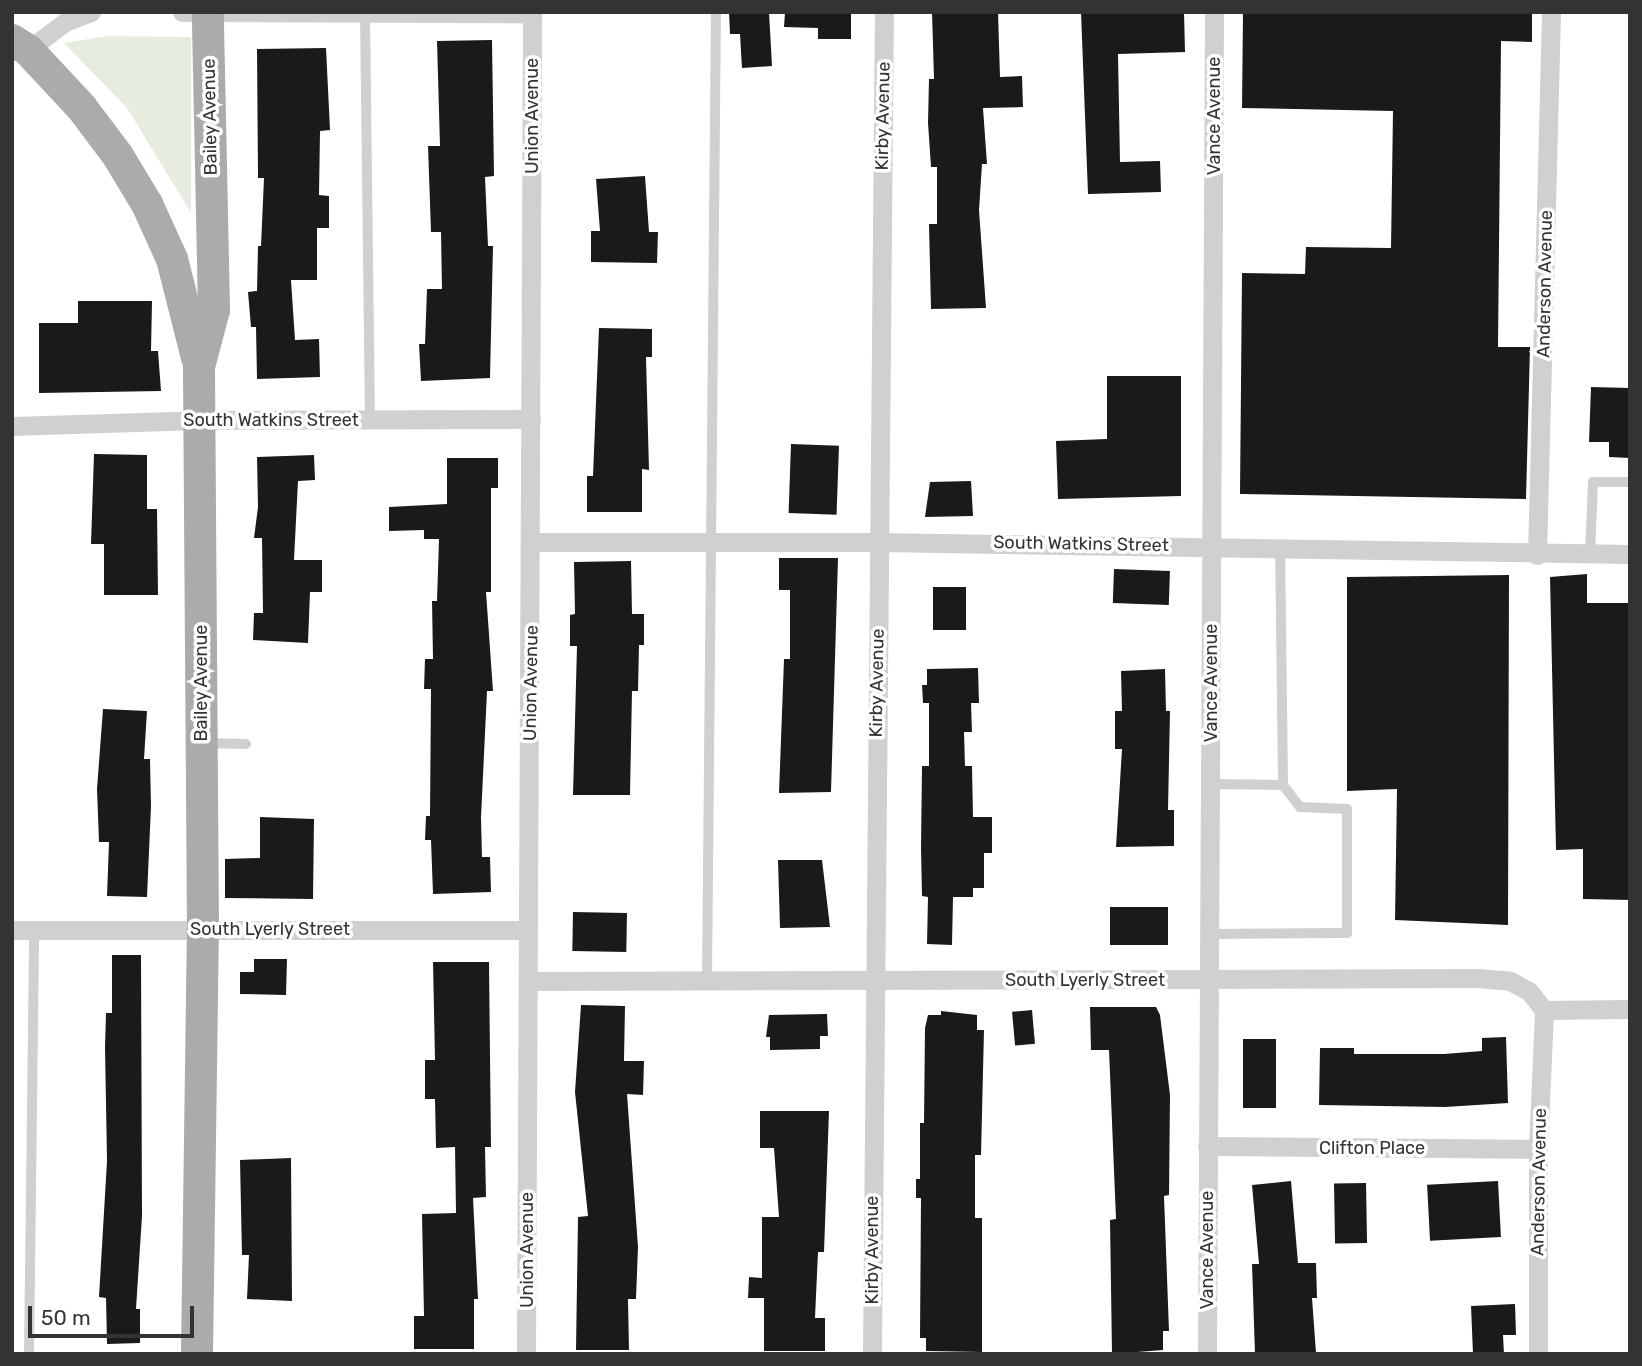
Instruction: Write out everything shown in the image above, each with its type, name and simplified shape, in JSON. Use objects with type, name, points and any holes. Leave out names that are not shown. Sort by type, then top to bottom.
[{"type":"main road","name":"Bailey Avenue","points":[[197,1354],[203,929],[199,367],[214,310],[208,13]]},
{"type":"main road","points":[[20,45],[82,108],[118,156],[146,204],[175,269],[199,367]]},
{"type":"street","points":[[20,45],[91,12]]},
{"type":"street","points":[[182,12],[532,13]]},
{"type":"street","name":"Kirby Avenue","points":[[872,1354],[873,979],[884,12]]},
{"type":"street","name":"Vance Avenue","points":[[1207,1354],[1214,12]]},
{"type":"street","name":"Anderson Avenue","points":[[1537,555],[1550,12]]},
{"type":"street","name":"Union Avenue","points":[[526,1354],[532,542],[532,13]]},
{"type":"street","name":"South Watkins Street","points":[[12,426],[199,420],[531,419]]},
{"type":"street","name":"South Watkins Street","points":[[532,542],[878,542],[1211,546],[1537,555],[1630,554]]},
{"type":"street","name":"South Lyerly Street","points":[[12,930],[528,930]]},
{"type":"street","name":"South Lyerly Street","points":[[528,981],[1478,978],[1510,981],[1529,992],[1544,1010]]},
{"type":"street","points":[[1544,1010],[1630,1009]]},
{"type":"street","name":"Anderson Avenue","points":[[1538,1354],[1538,1149],[1544,1010]]},
{"type":"street","name":"Clifton Place","points":[[1207,1146],[1538,1149]]},
{"type":"lane","points":[[708,980],[716,12]]},
{"type":"lane","points":[[365,13],[370,420]]},
{"type":"lane","points":[[1590,554],[1592,482],[1630,482]]},
{"type":"lane","points":[[1210,934],[1348,933],[1347,809],[1300,807],[1283,785],[1280,548]]},
{"type":"lane","points":[[202,743],[246,744]]},
{"type":"lane","points":[[1210,784],[1283,785]]},
{"type":"lane","points":[[29,1354],[34,929]]},
{"type":"shaded area","points":[[107,36],[191,37],[191,213],[127,108],[64,43]]},
{"type":"building","points":[[729,12],[769,12],[772,66],[742,68],[740,34],[730,34]]},
{"type":"building","points":[[785,12],[851,12],[851,39],[818,39],[818,28],[784,27]]},
{"type":"building","points":[[932,12],[998,12],[1000,77],[1022,76],[1023,107],[983,108],[987,164],[982,164],[979,210],[986,308],[931,309],[929,224],[937,224],[937,167],[931,167],[928,123],[929,79],[934,79]]},
{"type":"building","points":[[1081,12],[1184,12],[1185,52],[1118,54],[1120,162],[1160,161],[1161,192],[1088,194]]},
{"type":"building","points":[[1243,12],[1532,12],[1532,42],[1501,41],[1498,347],[1530,347],[1526,499],[1240,494],[1242,273],[1305,274],[1306,247],[1391,248],[1393,111],[1242,108]]},
{"type":"building","points":[[492,40],[494,176],[485,177],[488,246],[493,246],[490,378],[421,381],[419,344],[425,344],[427,289],[442,289],[441,232],[431,232],[428,146],[440,146],[437,41]]},
{"type":"building","points":[[326,48],[330,130],[320,131],[319,195],[329,196],[329,228],[317,228],[317,280],[291,280],[295,340],[319,339],[320,377],[257,379],[256,327],[251,327],[248,292],[257,291],[264,178],[258,178],[257,49]]},
{"type":"building","points":[[645,176],[649,232],[658,232],[657,263],[591,262],[591,231],[600,231],[596,179]]},
{"type":"building","points":[[78,301],[152,301],[151,351],[158,351],[161,391],[39,393],[39,323],[78,323]]},
{"type":"building","points":[[599,328],[652,329],[652,357],[646,357],[649,470],[642,469],[642,512],[587,512],[587,476],[593,476]]},
{"type":"building","points":[[1107,376],[1181,376],[1181,496],[1058,499],[1056,441],[1107,439]]},
{"type":"building","points":[[1591,387],[1630,388],[1630,458],[1609,457],[1609,442],[1589,442]]},
{"type":"building","points":[[791,444],[839,446],[837,515],[789,513]]},
{"type":"building","points":[[94,454],[147,455],[147,509],[157,509],[158,595],[104,595],[104,544],[91,544]]},
{"type":"building","points":[[314,455],[315,480],[298,481],[294,560],[322,560],[322,592],[310,592],[308,643],[253,640],[254,613],[263,613],[262,538],[254,538],[258,507],[257,457]]},
{"type":"building","points":[[447,458],[498,458],[498,488],[491,488],[491,592],[486,592],[493,691],[487,691],[481,818],[482,857],[490,857],[491,892],[433,894],[431,840],[425,840],[426,816],[430,816],[431,689],[424,689],[425,659],[433,659],[432,601],[437,601],[439,539],[424,539],[424,530],[389,531],[389,507],[447,504]]},
{"type":"building","points":[[971,481],[973,516],[925,517],[930,482]]},
{"type":"building","points":[[779,558],[838,558],[831,792],[779,793],[784,659],[790,659],[790,590],[779,590]]},
{"type":"building","points":[[631,561],[632,614],[644,614],[644,645],[639,645],[638,691],[632,691],[630,795],[573,795],[577,646],[570,646],[570,615],[575,614],[574,562]]},
{"type":"building","points":[[1114,569],[1170,571],[1169,605],[1113,603]]},
{"type":"building","points":[[1587,574],[1587,603],[1630,603],[1630,900],[1583,899],[1583,849],[1556,850],[1550,577]]},
{"type":"building","points":[[1509,575],[1508,925],[1395,920],[1397,789],[1347,791],[1347,577]]},
{"type":"building","points":[[933,587],[966,587],[966,630],[933,630]]},
{"type":"building","points":[[978,668],[979,703],[971,703],[972,732],[964,732],[965,766],[972,766],[973,817],[992,817],[992,853],[984,853],[984,888],[973,888],[973,897],[953,897],[952,945],[927,944],[928,897],[922,896],[921,848],[922,766],[929,766],[929,703],[923,703],[922,685],[927,685],[927,669]]},
{"type":"building","points":[[1165,669],[1166,711],[1170,711],[1168,810],[1174,810],[1174,846],[1116,847],[1122,749],[1115,749],[1115,711],[1122,711],[1121,671]]},
{"type":"building","points":[[103,709],[147,711],[144,759],[150,759],[151,806],[147,897],[107,896],[109,842],[99,842],[97,789]]},
{"type":"building","points":[[260,817],[314,819],[313,899],[225,898],[225,859],[260,858]]},
{"type":"building","points":[[778,860],[822,860],[830,927],[780,928]]},
{"type":"building","points":[[1110,907],[1168,907],[1168,945],[1110,945]]},
{"type":"building","points":[[573,912],[627,913],[626,952],[572,951]]},
{"type":"building","points":[[112,955],[141,955],[142,1216],[136,1309],[140,1309],[140,1343],[107,1344],[106,1298],[99,1297],[107,1161],[106,1013],[112,1013]]},
{"type":"building","points":[[254,959],[287,959],[286,995],[240,994],[240,972],[254,972]]},
{"type":"building","points":[[433,962],[489,962],[491,1147],[485,1147],[486,1197],[473,1198],[478,1299],[474,1299],[474,1349],[414,1349],[414,1316],[424,1316],[422,1214],[456,1213],[455,1147],[436,1148],[435,1099],[425,1099],[425,1060],[435,1060]]},
{"type":"building","points":[[581,1005],[625,1006],[624,1061],[644,1061],[643,1095],[627,1094],[638,1247],[636,1299],[628,1299],[629,1350],[576,1350],[578,1217],[588,1216],[575,1092]]},
{"type":"building","points":[[1090,1007],[1156,1007],[1160,1015],[1170,1095],[1169,1195],[1164,1196],[1169,1331],[1163,1331],[1163,1350],[1112,1354],[1110,1220],[1116,1219],[1109,1050],[1091,1050]]},
{"type":"building","points":[[1032,1010],[1035,1044],[1015,1046],[1012,1012]]},
{"type":"building","points":[[941,1011],[977,1015],[977,1030],[984,1030],[981,1155],[975,1155],[975,1218],[982,1218],[982,1352],[926,1351],[926,1338],[920,1338],[921,1198],[916,1198],[916,1179],[920,1179],[920,1123],[924,1123],[925,1028],[928,1015],[941,1015]]},
{"type":"building","points":[[827,1014],[828,1036],[820,1036],[820,1049],[770,1050],[770,1037],[766,1037],[769,1015]]},
{"type":"building","points":[[1506,1037],[1508,1103],[1445,1107],[1319,1105],[1320,1048],[1354,1048],[1354,1054],[1444,1054],[1482,1051],[1482,1038]]},
{"type":"building","points":[[1243,1039],[1276,1039],[1276,1108],[1243,1108]]},
{"type":"building","points":[[760,1111],[829,1111],[824,1252],[818,1252],[815,1318],[825,1318],[825,1351],[764,1351],[764,1298],[748,1298],[749,1277],[762,1278],[762,1217],[779,1217],[774,1148],[760,1148]]},
{"type":"building","points":[[291,1158],[292,1301],[247,1299],[249,1255],[242,1255],[240,1160]]},
{"type":"building","points":[[1291,1181],[1298,1263],[1316,1263],[1317,1298],[1312,1298],[1316,1353],[1255,1354],[1252,1264],[1259,1264],[1252,1185]]},
{"type":"building","points":[[1498,1181],[1501,1237],[1430,1241],[1427,1185]]},
{"type":"building","points":[[1366,1183],[1367,1243],[1335,1244],[1334,1184]]},
{"type":"building","points":[[1515,1304],[1516,1335],[1503,1335],[1504,1354],[1473,1354],[1471,1306]]}]
